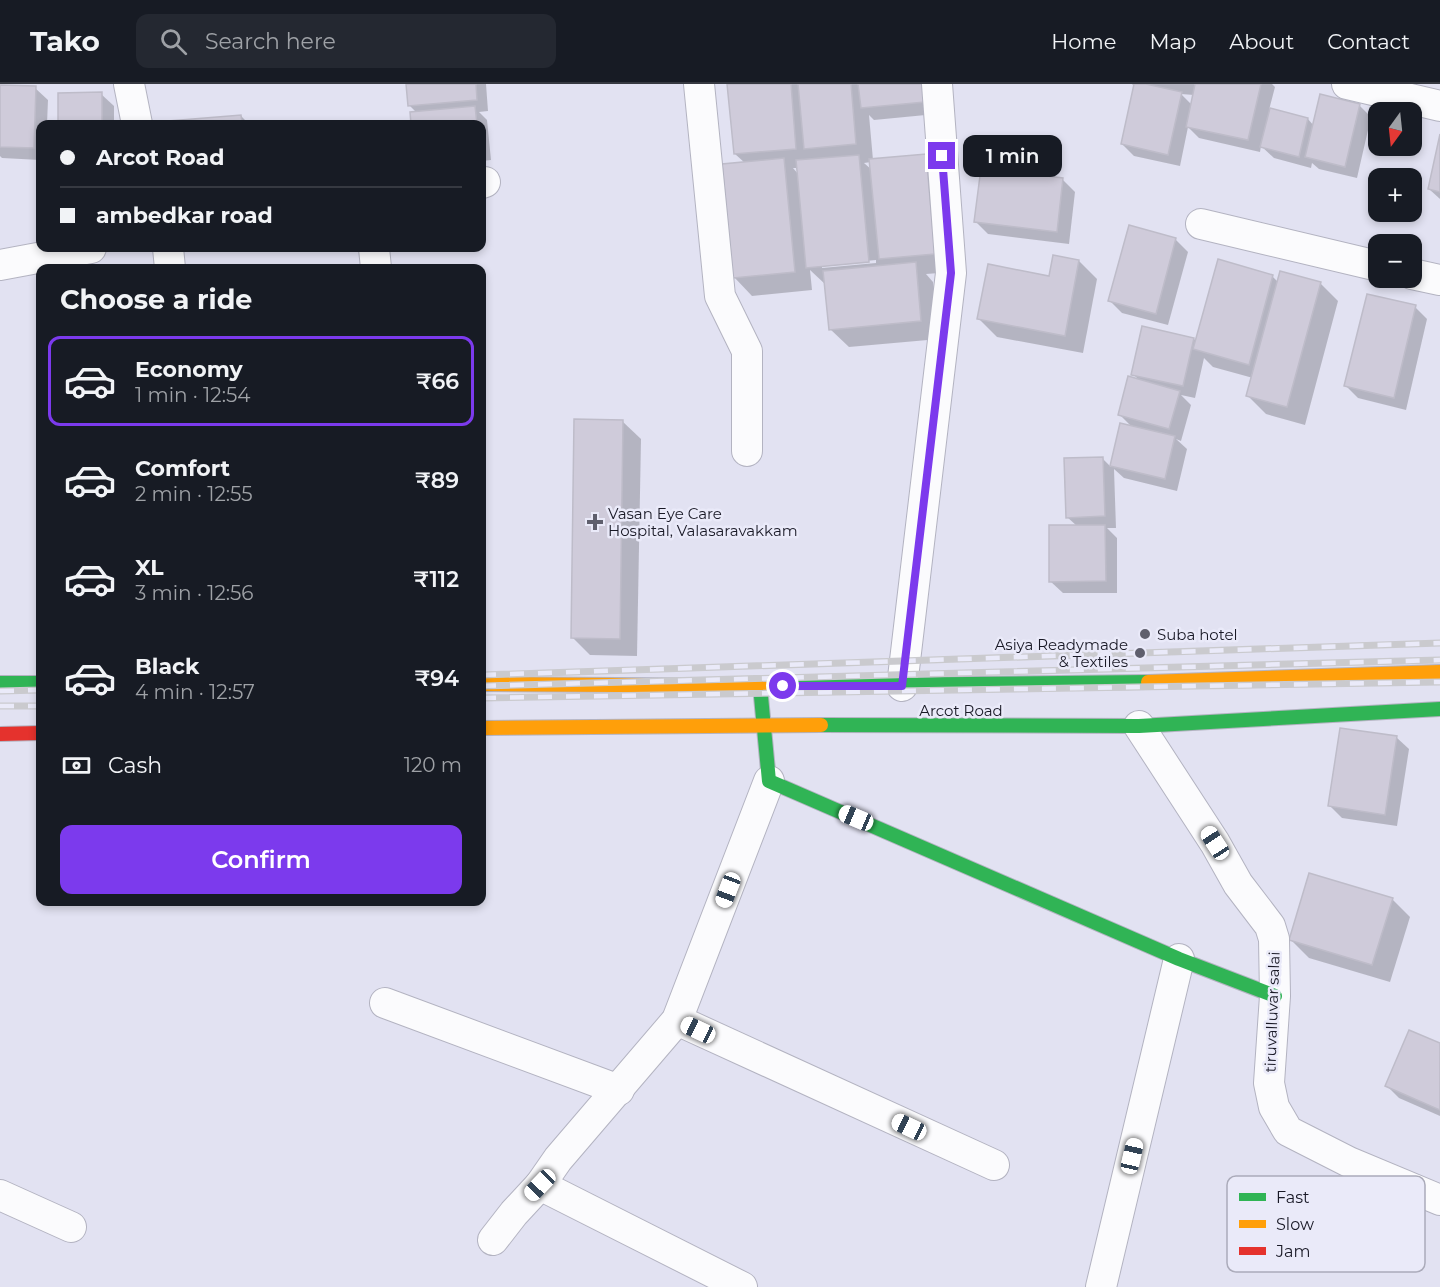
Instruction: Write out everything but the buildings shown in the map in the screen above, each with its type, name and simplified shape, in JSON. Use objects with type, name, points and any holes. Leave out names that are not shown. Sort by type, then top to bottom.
[{"type":"main road","name":"Arcot Road","points":[[486,684],[902,686],[1115,683],[1440,672]]},
{"type":"main road","points":[[0,683],[36,683]]},
{"type":"main road","points":[[760,686],[770,781],[1179,959],[1275,996]]},
{"type":"main road","name":"Arcot Road","points":[[486,728],[765,725],[1139,726],[1440,709]]},
{"type":"main road","points":[[0,734],[36,733]]},
{"type":"street","points":[[129,84],[136,120]]},
{"type":"street","points":[[699,84],[720,296],[747,351],[747,451]]},
{"type":"street","points":[[902,686],[951,273],[937,84]]},
{"type":"street","points":[[1347,84],[1440,106]]},
{"type":"street","points":[[1201,224],[1368,264]]},
{"type":"street","points":[[0,265],[70,252]]},
{"type":"street","points":[[1422,276],[1440,280]]},
{"type":"street","name":"tiruvalluvar salai","points":[[1139,726],[1215,843],[1238,884],[1270,927],[1274,939],[1275,996],[1269,1083],[1274,1107],[1288,1131],[1383,1176]]},
{"type":"street","points":[[493,1240],[540,1185],[558,1159],[677,1020],[770,781]]},
{"type":"street","points":[[1101,1287],[1179,959]]},
{"type":"street","points":[[385,1003],[619,1090]]},
{"type":"street","points":[[677,1020],[994,1166]]},
{"type":"street","points":[[540,1185],[742,1287]]},
{"type":"street","name":"tiruvalluvar salai","points":[[1425,1194],[1440,1200]]},
{"type":"street","points":[[0,1195],[71,1227]]},
{"type":"railway","points":[[486,675],[1440,643]]},
{"type":"railway","points":[[486,686],[1440,660]]},
{"type":"railway","points":[[486,698],[1440,682]]},
{"type":"railway","points":[[0,691],[36,690]]},
{"type":"railway","points":[[0,706],[36,706]]},
{"type":"traffic: fast","points":[[770,686],[1148,682]]},
{"type":"traffic: fast","points":[[0,683],[36,683]]},
{"type":"traffic: fast","points":[[760,686],[769,781],[1179,959],[1275,996]]},
{"type":"traffic: fast","points":[[821,725],[1139,726],[1440,709]]},
{"type":"traffic: slow","points":[[1148,682],[1440,672]]},
{"type":"traffic: slow","points":[[486,684],[770,686]]},
{"type":"traffic: slow","points":[[486,728],[821,725]]},
{"type":"traffic: jam","points":[[0,734],[36,733]]},
{"type":"place","name":"Vasan Eye Care Hospital, Valasaravakkam","points":[[595,522]]},
{"type":"place","name":"Suba hotel","points":[[1145,634]]},
{"type":"place","name":"Asiya Readymade & Textiles","points":[[1140,653]]},
{"type":"route","points":[[783,686],[902,686],[951,273],[942,156]]}]
